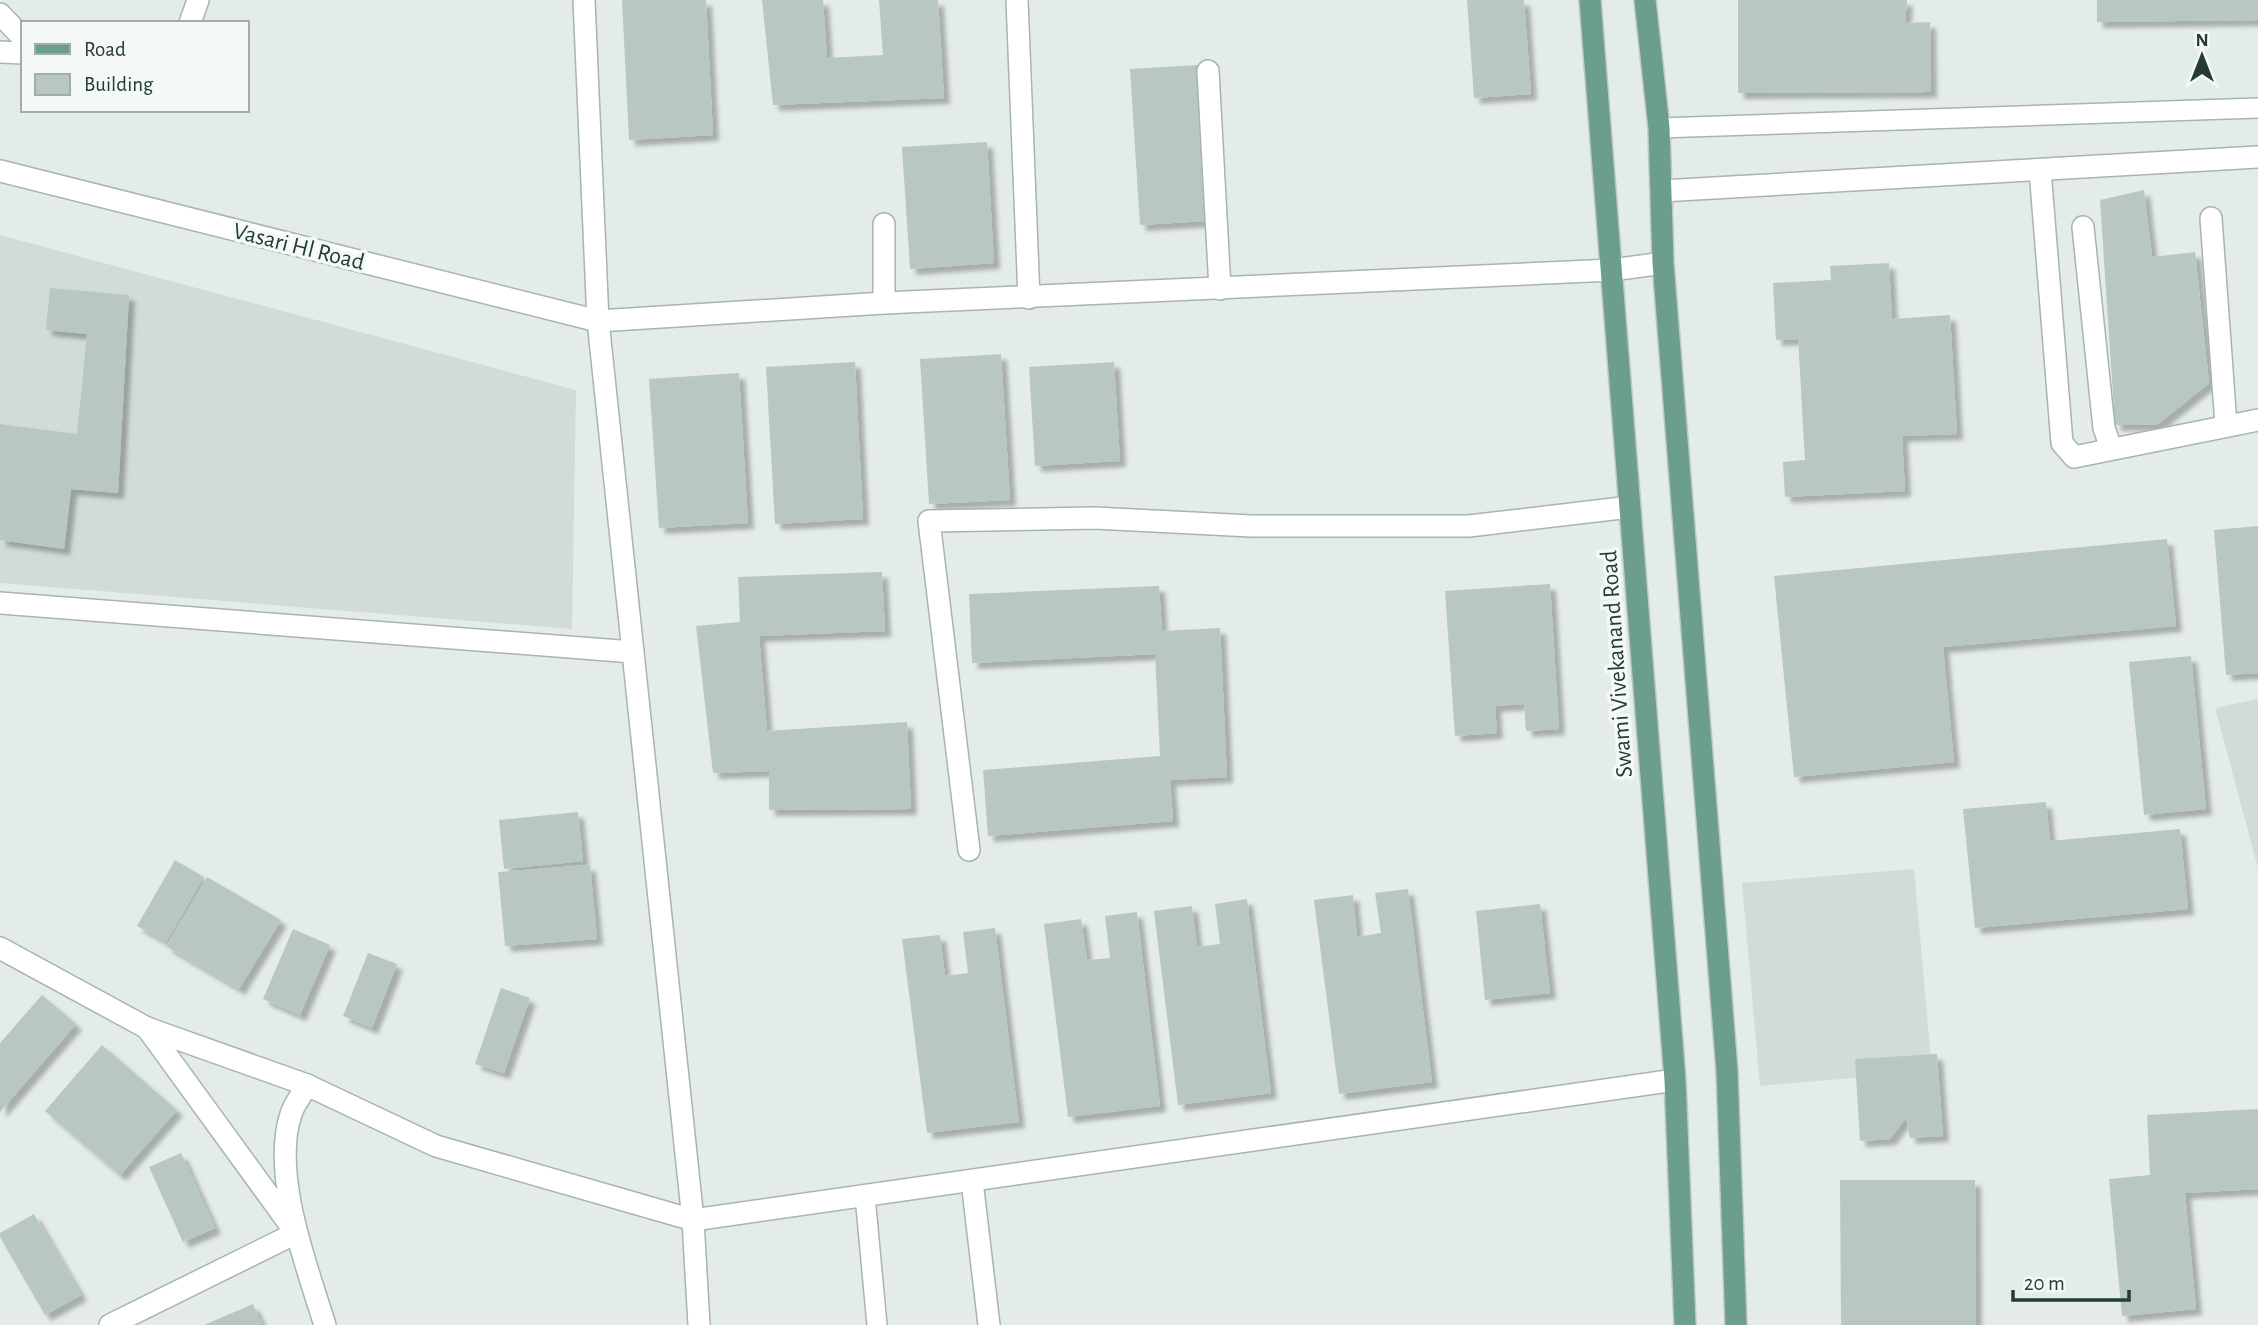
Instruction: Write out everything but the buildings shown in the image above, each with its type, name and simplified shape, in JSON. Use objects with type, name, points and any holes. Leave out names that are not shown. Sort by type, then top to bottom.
[{"type":"main road","name":"Swami Vivekanand Road","points":[[1590,0],[1675,1080],[1685,1325]]},
{"type":"main road","points":[[1645,0],[1659,128],[1663,262],[1727,1071],[1736,1325]]},
{"type":"street","points":[[192,21],[198,0]]},
{"type":"street","points":[[584,0],[598,321],[693,1220],[699,1325]]},
{"type":"street","points":[[1017,0],[1029,298]]},
{"type":"street","points":[[0,14],[21,36]]},
{"type":"street","points":[[0,52],[21,53]]},
{"type":"street","points":[[1208,71],[1220,289]]},
{"type":"street","points":[[1661,191],[2258,157]]},
{"type":"street","points":[[2040,170],[2062,443],[2074,457],[2258,420]]},
{"type":"street","name":"Vasari Hl Road","points":[[0,171],[598,321],[884,303],[1612,270],[1663,262]]},
{"type":"street","points":[[2211,218],[2226,425]]},
{"type":"street","points":[[884,224],[884,303]]},
{"type":"street","points":[[2083,227],[2104,428],[2111,448]]},
{"type":"street","points":[[969,849],[929,521],[1095,518],[1251,526],[1469,526],[1630,507]]},
{"type":"street","points":[[0,603],[633,652]]},
{"type":"street","points":[[0,948],[147,1028],[307,1086],[436,1146],[693,1220],[1675,1080]]},
{"type":"street","points":[[147,1028],[296,1233]]},
{"type":"street","points":[[307,1086],[291,1115],[285,1166],[296,1233],[325,1325]]},
{"type":"street","points":[[972,1181],[989,1325]]},
{"type":"street","points":[[110,1325],[296,1233]]},
{"type":"lane","points":[[1659,128],[2258,108]]},
{"type":"lane","points":[[865,1196],[877,1325]]},
{"type":"shaded area","points":[[0,235],[576,390],[572,629],[0,583]]},
{"type":"shaded area","points":[[2258,699],[2258,868],[2215,708]]},
{"type":"shaded area","points":[[1914,869],[1932,1071],[1760,1086],[1742,883]]}]
